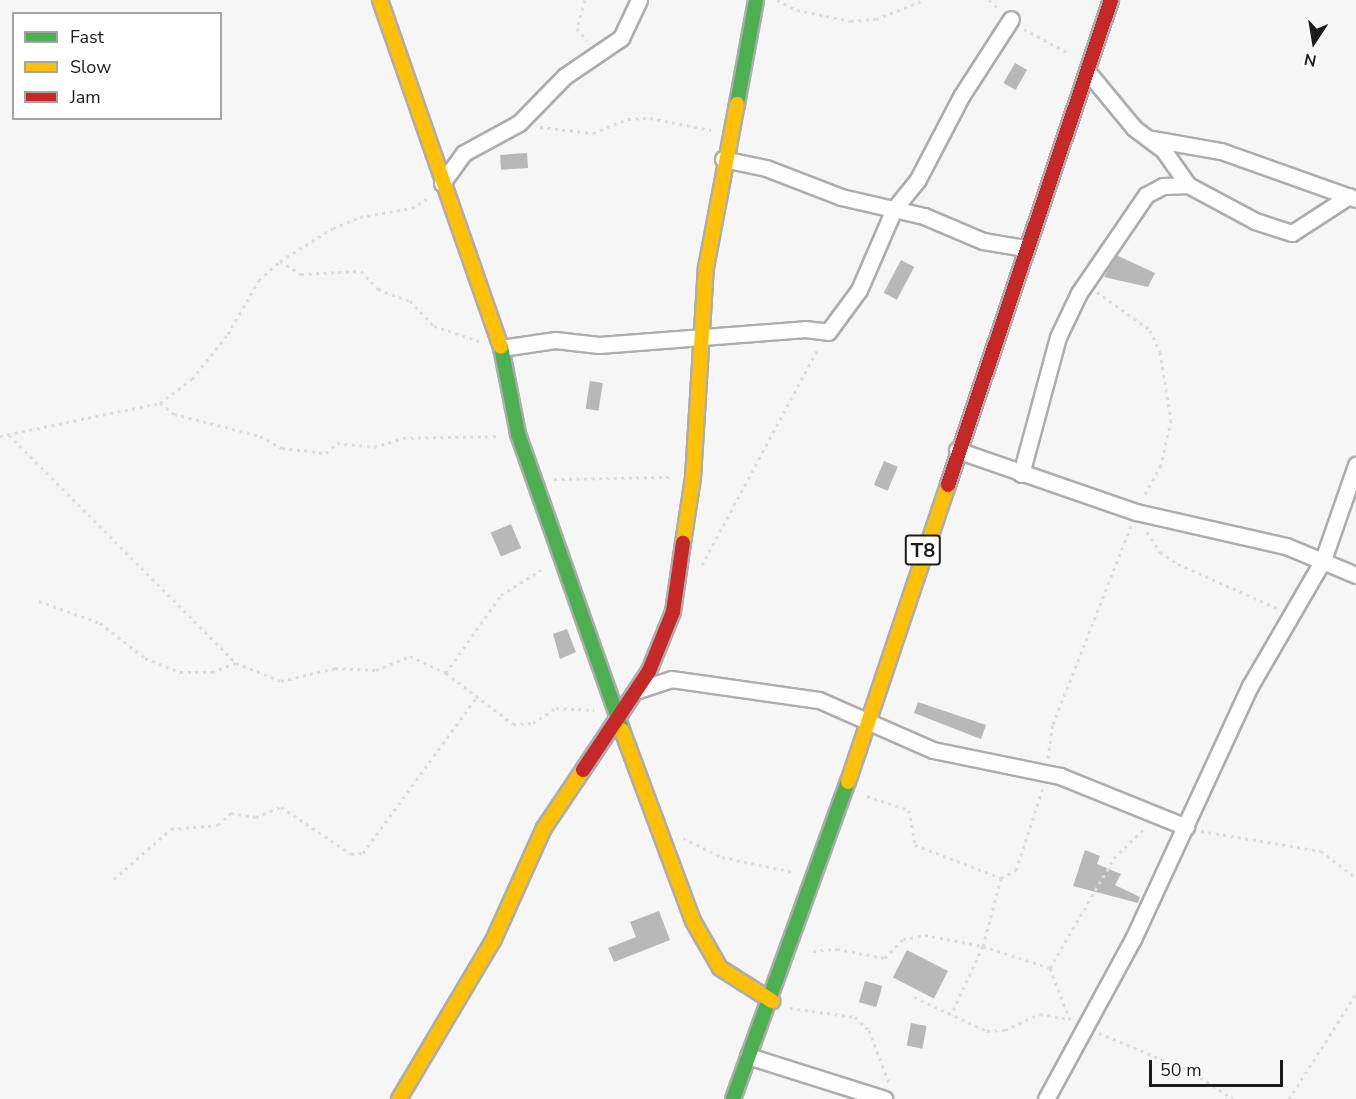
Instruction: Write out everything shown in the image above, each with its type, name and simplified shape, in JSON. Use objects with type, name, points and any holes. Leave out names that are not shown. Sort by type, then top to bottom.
[{"type":"main road","points":[[380,0],[501,348],[518,434],[558,560],[706,951],[735,982],[772,1001]]},
{"type":"main road","points":[[399,1099],[493,941],[544,828],[617,712],[637,691],[673,612],[693,478],[706,268],[723,159],[730,136],[756,0]]},
{"type":"main road","name":"T8","points":[[733,1099],[748,1056],[772,1001],[816,877],[866,720],[1111,0]]},
{"type":"street","points":[[442,183],[464,153],[519,123],[565,76],[621,38],[639,0]]},
{"type":"street","points":[[501,348],[555,340],[599,345],[703,341],[805,329],[828,332],[859,290],[894,209],[918,179],[962,95],[1011,19]]},
{"type":"street","points":[[1087,71],[1134,128],[1152,139],[1188,185],[1255,222],[1292,233],[1352,198]]},
{"type":"street","points":[[1152,139],[1221,151],[1352,198]]},
{"type":"street","points":[[723,159],[894,209],[983,241],[1025,248]]},
{"type":"street","points":[[1021,474],[1058,337],[1086,283],[1146,195],[1163,186],[1188,185]]},
{"type":"street","points":[[957,450],[1136,512],[1239,533],[1323,560],[1356,575]]},
{"type":"street","points":[[1046,1099],[1186,827],[1215,754],[1287,614],[1323,560],[1356,465]]},
{"type":"street","points":[[637,691],[671,679],[819,700],[933,750],[1045,773],[1186,827]]},
{"type":"street","points":[[748,1056],[887,1094]]},
{"type":"path","points":[[585,0],[577,28],[590,44],[589,61]]},
{"type":"path","points":[[777,0],[797,10],[851,21],[876,19],[924,0]]},
{"type":"path","points":[[1011,19],[1061,47],[1087,71]]},
{"type":"path","points":[[519,123],[577,133],[628,119],[673,119],[730,136]]},
{"type":"path","points":[[0,436],[160,404],[192,379],[228,334],[259,280],[280,261],[360,217],[412,208],[442,183]]},
{"type":"path","points":[[280,261],[301,274],[361,272],[378,289],[410,301],[434,326],[501,348]]},
{"type":"path","points":[[951,1015],[983,946],[1001,878],[1016,870],[1045,773],[1053,724],[1136,512],[1161,465],[1171,420],[1160,352],[1150,330],[1086,283]]},
{"type":"path","points":[[698,572],[828,332]]},
{"type":"path","points":[[160,404],[174,414],[260,436],[282,448],[326,453],[337,443],[374,447],[412,437],[452,440],[518,434]]},
{"type":"path","points":[[9,435],[236,663],[281,681],[335,668],[376,670],[410,656],[446,673],[476,698],[520,725],[556,708],[617,712]]},
{"type":"path","points":[[532,480],[693,478]]},
{"type":"path","points":[[1136,512],[1160,552],[1287,614]]},
{"type":"path","points":[[446,673],[501,594],[558,560]]},
{"type":"path","points":[[39,601],[105,626],[163,668],[201,674],[236,663]]},
{"type":"path","points":[[114,879],[171,829],[218,825],[231,813],[256,816],[281,807],[351,854],[363,853],[476,698]]},
{"type":"path","points":[[844,789],[909,810],[915,845],[1001,878]]},
{"type":"path","points":[[1068,1019],[1050,968],[1114,858],[1145,828],[1166,819]]},
{"type":"path","points":[[1186,827],[1321,850],[1356,878]]},
{"type":"path","points":[[660,830],[722,857],[816,877]]},
{"type":"path","points":[[788,958],[837,949],[885,958],[914,934],[983,946],[1050,968]]},
{"type":"path","points":[[1289,1099],[1356,994]]},
{"type":"path","points":[[914,998],[995,1032],[1040,1014],[1068,1019],[1083,1030],[1118,1037],[1194,1073],[1233,1099]]},
{"type":"path","points":[[772,1001],[855,1017],[869,1030],[887,1094]]},
{"type":"building","points":[[1015,63],[1027,70],[1016,90],[1004,83]]},
{"type":"building","points":[[527,153],[528,168],[501,170],[500,155]]},
{"type":"building","points":[[1116,255],[1155,273],[1148,287],[1104,277]]},
{"type":"building","points":[[901,260],[914,267],[897,300],[884,293]]},
{"type":"building","points":[[590,381],[603,383],[598,411],[586,409]]},
{"type":"building","points":[[884,461],[898,467],[888,491],[874,485]]},
{"type":"building","points":[[511,524],[521,548],[501,557],[491,533]]},
{"type":"building","points":[[567,629],[576,652],[560,659],[553,634]]},
{"type":"building","points":[[918,702],[986,725],[981,739],[914,713]]},
{"type":"building","points":[[1085,850],[1100,856],[1097,864],[1121,874],[1115,885],[1140,897],[1138,903],[1073,886]]},
{"type":"building","points":[[659,911],[670,940],[614,962],[608,948],[636,937],[630,922]]},
{"type":"building","points":[[907,950],[948,971],[934,999],[893,978]]},
{"type":"building","points":[[865,981],[882,986],[876,1007],[859,1002]]},
{"type":"building","points":[[911,1023],[927,1026],[922,1049],[907,1046]]},
{"type":"traffic: fast","points":[[737,104],[756,0]]},
{"type":"traffic: fast","points":[[501,347],[518,434],[622,730]]},
{"type":"traffic: fast","points":[[733,1099],[848,782]]},
{"type":"traffic: slow","points":[[380,0],[501,347]]},
{"type":"traffic: slow","points":[[683,543],[693,478],[706,268],[737,104]]},
{"type":"traffic: slow","points":[[848,782],[948,485]]},
{"type":"traffic: slow","points":[[622,730],[693,921],[720,968],[772,1001]]},
{"type":"traffic: slow","points":[[399,1099],[493,941],[544,828],[583,770]]},
{"type":"traffic: jam","points":[[948,485],[1111,0]]},
{"type":"traffic: jam","points":[[583,770],[649,671],[673,612],[683,543]]}]
